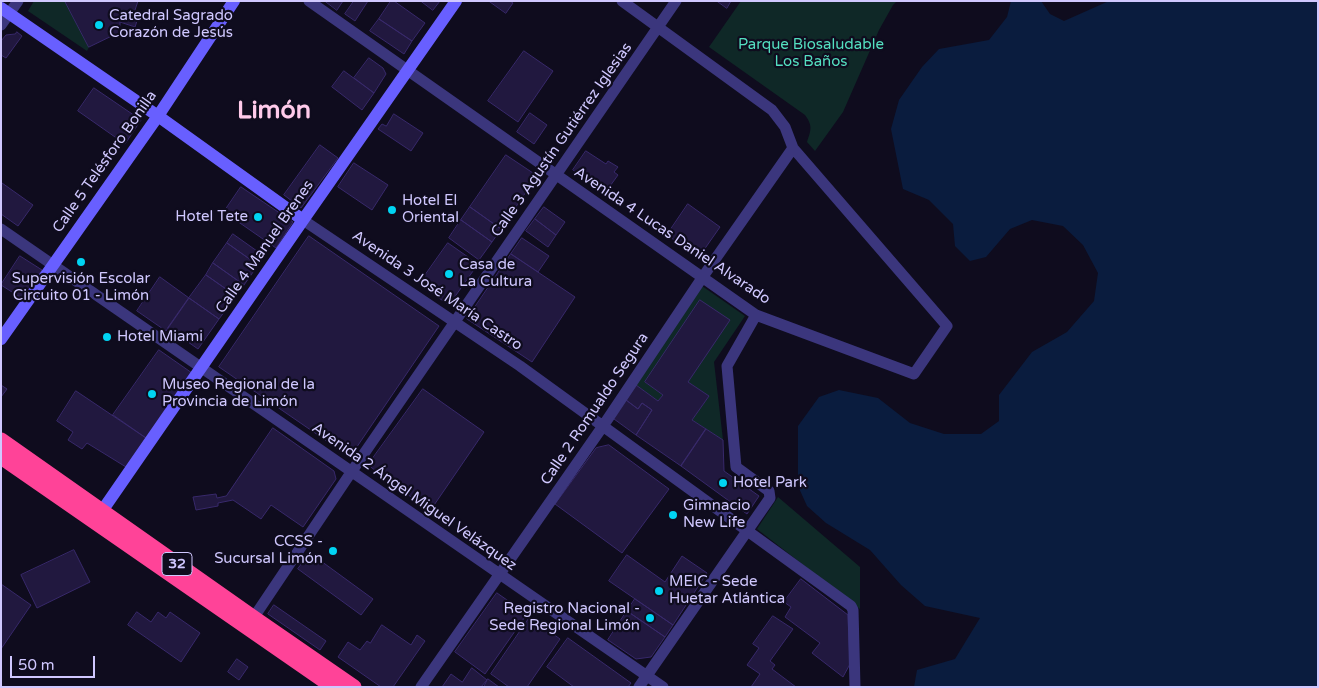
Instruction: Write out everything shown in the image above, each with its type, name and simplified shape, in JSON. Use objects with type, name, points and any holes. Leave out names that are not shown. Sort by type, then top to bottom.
[{"type":"highway","name":"32","points":[[1,440],[98,517]]},
{"type":"highway","name":"32","points":[[1,457],[98,517],[250,623],[333,687]]},
{"type":"highway","name":"32","points":[[250,623],[354,687]]},
{"type":"main road","name":"Calle 5 Telésforo Bonilla","points":[[1,339],[158,116],[234,1]]},
{"type":"main road","name":"Calle 4 Manuel Brenes","points":[[98,517],[302,220],[456,1]]},
{"type":"main road","name":"Avenida 3 José María Castro","points":[[5,11],[158,116],[302,220]]},
{"type":"street","points":[[1,25],[5,11],[18,1]]},
{"type":"street","name":"Avenida 4 Lucas Daniel Alvarado","points":[[309,1],[756,315],[914,374],[947,326],[793,148]]},
{"type":"street","points":[[622,1],[772,110],[785,126],[793,148]]},
{"type":"street","name":"Calle 3 Agustín Gutiérrez Iglesias","points":[[250,623],[454,322],[676,1]]},
{"type":"street","name":"Calle 2 Romualdo Segura","points":[[421,687],[603,426],[702,278],[793,148]]},
{"type":"street","name":"Avenida 3 José María Castro","points":[[302,220],[520,366],[851,606],[853,610],[855,687]]},
{"type":"street","name":"Avenida 2 Ángel Miguel Velázquez","points":[[1,229],[663,687]]},
{"type":"street","points":[[639,687],[749,531],[770,498],[770,491],[736,467],[726,366],[756,315]]},
{"type":"green space","points":[[34,1],[65,1],[89,47],[87,51],[28,11]]},
{"type":"green space","name":"Parque Biosaludable Los Baños","points":[[741,1],[897,1],[879,30],[843,112],[815,151],[807,142],[810,128],[805,115],[709,47]]},
{"type":"green space","points":[[702,286],[745,316],[714,362],[723,440],[692,420],[709,396],[688,382],[700,300],[645,382],[663,395],[658,401],[636,385]]},
{"type":"green space","points":[[778,497],[860,567],[860,609],[757,529]]},
{"type":"water","points":[[1011,1],[1041,1],[1050,14],[1064,21],[1109,1],[1318,1],[1318,687],[914,687],[917,670],[955,659],[980,618],[925,606],[901,585],[870,550],[826,523],[807,506],[798,486],[798,426],[819,397],[839,390],[878,398],[910,423],[944,434],[981,434],[999,421],[999,395],[1032,352],[1067,332],[1094,301],[1098,273],[1083,245],[1063,226],[1032,220],[1010,229],[986,257],[970,261],[955,246],[953,224],[929,200],[903,189],[891,129],[899,100],[922,67],[939,49],[989,40],[1007,17]]},
{"type":"building","name":"Catedral Sagrado Corazón de Jesús","points":[[65,1],[138,1],[135,10],[140,12],[135,27],[120,22],[120,32],[89,47]]},
{"type":"building","points":[[325,1],[343,1],[337,10]]},
{"type":"building","points":[[354,1],[368,1],[355,21],[345,14]]},
{"type":"building","points":[[391,1],[394,1],[425,23],[412,41],[379,19]]},
{"type":"building","points":[[421,1],[440,1],[433,10]]},
{"type":"building","points":[[489,1],[510,1],[513,3],[506,13]]},
{"type":"building","points":[[717,1],[731,1],[727,8]]},
{"type":"building","points":[[379,19],[412,41],[404,54],[370,31]]},
{"type":"building","points":[[17,32],[22,36],[6,58],[1,55],[1,41],[6,35]]},
{"type":"building","points":[[524,51],[553,71],[518,122],[488,101]]},
{"type":"building","points":[[369,58],[383,68],[386,74],[374,93],[354,78]]},
{"type":"building","points":[[344,71],[374,93],[362,110],[332,87]]},
{"type":"building","points":[[94,88],[141,120],[125,144],[78,111]]},
{"type":"building","points":[[530,113],[547,125],[534,144],[517,132]]},
{"type":"building","points":[[394,114],[423,133],[411,151],[378,129],[382,124],[386,126]]},
{"type":"building","points":[[320,145],[338,158],[301,208],[284,195]]},
{"type":"building","points":[[586,151],[606,164],[608,161],[618,167],[614,172],[618,175],[605,193],[573,170]]},
{"type":"building","points":[[506,155],[533,173],[534,180],[501,229],[470,207]]},
{"type":"building","points":[[354,163],[388,185],[372,210],[338,187]]},
{"type":"building","points":[[2,183],[33,205],[18,226],[1,214]]},
{"type":"building","name":"Hotel Tete","points":[[241,187],[293,222],[276,248],[224,212]]},
{"type":"building","points":[[688,204],[720,227],[699,257],[667,235]]},
{"type":"building","points":[[470,207],[501,229],[492,242],[461,220]]},
{"type":"building","points":[[544,207],[565,222],[556,235],[535,219]]},
{"type":"building","points":[[535,219],[556,235],[548,247],[526,231]]},
{"type":"building","points":[[461,220],[492,242],[479,260],[449,238]]},
{"type":"building","points":[[233,234],[264,256],[258,265],[227,243]]},
{"type":"building","points":[[309,236],[439,326],[350,457],[219,367]]},
{"type":"building","points":[[522,238],[549,256],[538,272],[511,254]]},
{"type":"building","points":[[227,243],[258,265],[244,285],[213,263]]},
{"type":"building","name":"Casa de La Cultura","points":[[448,243],[478,264],[449,305],[419,284]]},
{"type":"building","points":[[511,254],[575,297],[532,362],[467,319]]},
{"type":"building","points":[[20,256],[42,270],[23,299],[1,285]]},
{"type":"building","points":[[213,263],[244,285],[236,296],[206,275]]},
{"type":"building","points":[[206,275],[236,296],[219,319],[189,298]]},
{"type":"building","points":[[160,277],[189,298],[166,331],[137,311]]},
{"type":"building","points":[[189,298],[219,319],[198,349],[168,328]]},
{"type":"building","points":[[700,300],[730,320],[688,382],[709,396],[692,420],[706,429],[681,466],[636,435],[652,410],[642,403],[638,409],[626,400],[636,385],[658,401],[663,395],[645,382]]},
{"type":"building","name":"Museo Regional de la Provincia de Limón","points":[[159,350],[192,373],[146,438],[113,415]]},
{"type":"building","points":[[1,385],[7,389],[1,397]]},
{"type":"building","points":[[423,389],[484,432],[430,511],[368,465]]},
{"type":"building","points":[[76,391],[146,438],[126,467],[87,443],[82,449],[68,440],[73,432],[57,421]]},
{"type":"building","points":[[626,400],[638,409],[642,403],[652,410],[636,435],[614,419]]},
{"type":"building","points":[[273,428],[334,471],[336,479],[303,527],[271,505],[261,519],[233,500],[218,503],[218,506],[196,510],[193,497],[216,494],[217,498],[226,496]]},
{"type":"building","name":"Hotel Park","points":[[706,429],[723,440],[724,471],[759,496],[747,514],[681,466]]},
{"type":"building","points":[[609,445],[669,489],[622,553],[555,504],[596,448]]},
{"type":"building","points":[[74,550],[90,582],[37,608],[21,575]]},
{"type":"building","points":[[310,553],[373,599],[361,615],[298,569]]},
{"type":"building","name":"MEIC - Sede Huetar Atlántica","points":[[627,555],[665,582],[682,556],[707,573],[673,625],[609,581]]},
{"type":"building","points":[[801,579],[848,615],[850,664],[843,677],[812,653],[820,643],[785,617],[791,607],[784,602]]},
{"type":"building","points":[[1,584],[31,605],[1,649]]},
{"type":"building","points":[[497,593],[527,614],[485,674],[455,652]]},
{"type":"building","name":"Registro Nacional - Sede Regional Limón","points":[[635,599],[673,625],[665,637],[627,611]]},
{"type":"building","points":[[274,605],[326,641],[320,650],[268,614]]},
{"type":"building","points":[[627,611],[665,637],[651,657],[636,659],[608,640]]},
{"type":"building","points":[[137,612],[151,622],[158,612],[166,618],[170,612],[200,633],[181,662],[128,625]]},
{"type":"building","points":[[773,616],[793,629],[770,661],[775,665],[772,669],[796,687],[751,687],[760,674],[747,665],[759,648],[753,644]]},
{"type":"building","points":[[530,617],[560,639],[527,687],[509,687],[491,674]]},
{"type":"building","points":[[382,625],[411,645],[417,635],[425,641],[393,687],[381,687],[338,657],[348,642],[360,650],[367,641],[370,643]]},
{"type":"building","points":[[568,638],[631,683],[628,687],[574,687],[547,667]]},
{"type":"building","points":[[237,659],[248,667],[239,680],[228,672]]},
{"type":"building","points":[[472,668],[487,680],[481,687],[442,687],[451,674],[462,682]]},
{"type":"building","points":[[488,679],[499,687],[484,687]]},
{"type":"place","name":"Catedral Sagrado Corazón de Jesús","points":[[99,25]]},
{"type":"place","name":"Hotel El Oriental","points":[[392,210]]},
{"type":"place","name":"Hotel Tete","points":[[258,217]]},
{"type":"place","name":"Supervisión Escolar Circuito 01 - Limón","points":[[81,262]]},
{"type":"place","name":"Casa de La Cultura","points":[[449,274]]},
{"type":"place","name":"Hotel Miami","points":[[107,337]]},
{"type":"place","name":"Museo Regional de la Provincia de Limón","points":[[152,394]]},
{"type":"place","name":"Hotel Park","points":[[723,483]]},
{"type":"place","name":"Gimnacio New Life","points":[[673,515]]},
{"type":"place","name":"CCSS - Sucursal Limón","points":[[333,551]]},
{"type":"place","name":"MEIC - Sede Huetar Atlántica","points":[[659,591]]},
{"type":"place","name":"Registro Nacional - Sede Regional Limón","points":[[650,618]]},
{"type":"district","name":"Limón","points":[[274,111]]}]
